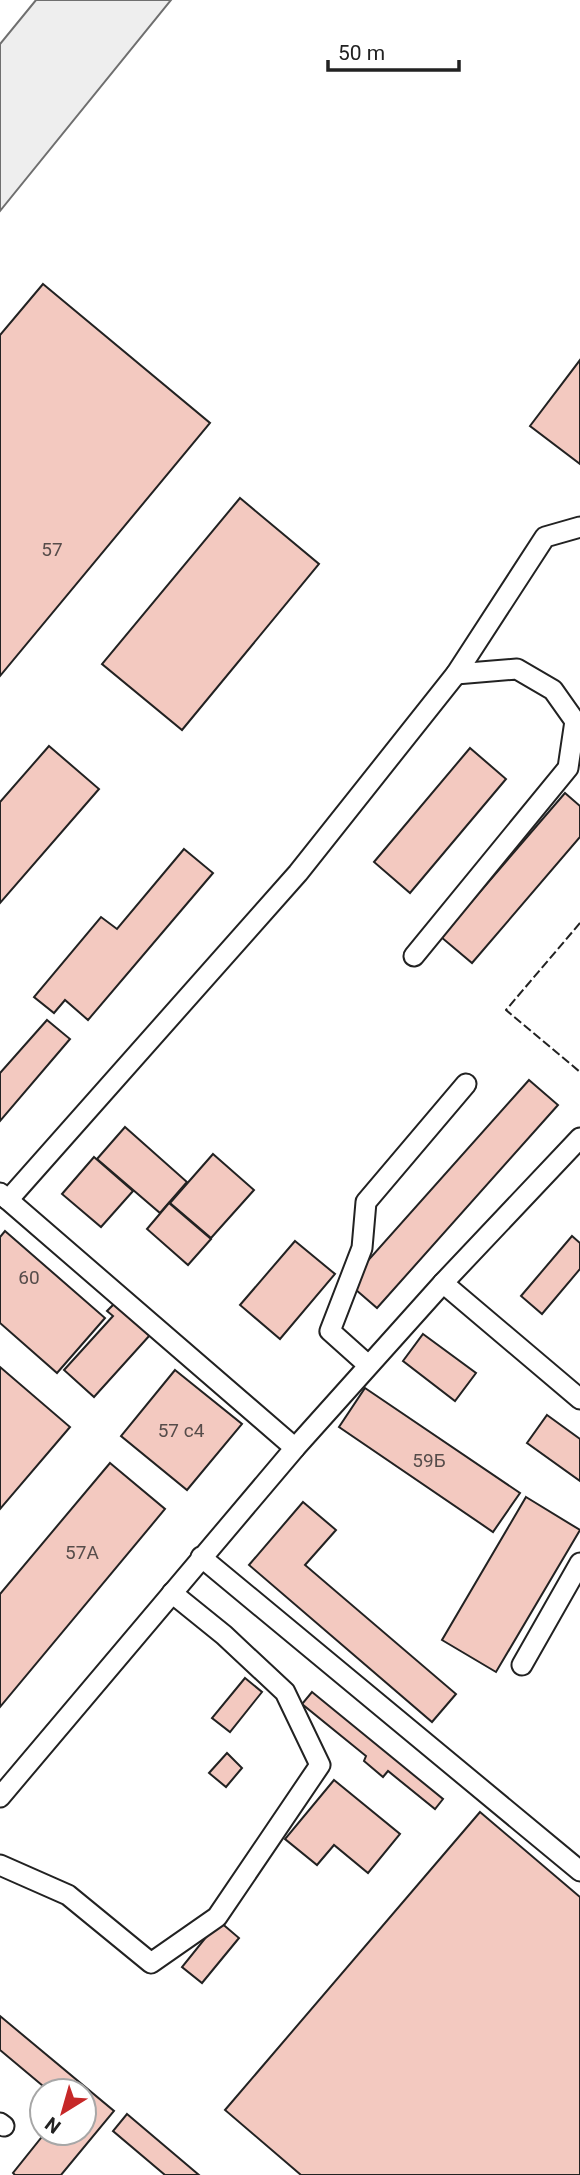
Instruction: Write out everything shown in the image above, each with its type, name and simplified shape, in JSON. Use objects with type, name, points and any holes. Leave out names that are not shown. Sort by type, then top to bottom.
[{"type":"street","points":[[295,1448],[4,1196],[298,873],[456,674],[545,537],[580,527]]},
{"type":"street","points":[[414,956],[568,768],[575,721],[553,690],[517,669],[456,674]]},
{"type":"street","points":[[368,1365],[330,1331],[362,1248],[366,1202],[466,1084]]},
{"type":"street","points":[[0,1797],[201,1557],[368,1365],[580,1138]]},
{"type":"street","points":[[443,1283],[580,1399]]},
{"type":"street","points":[[201,1557],[580,1871]]},
{"type":"street","points":[[522,1665],[580,1563]]},
{"type":"street","points":[[0,1866],[68,1895],[151,1963],[218,1917],[320,1765],[285,1692],[224,1635],[172,1593]]},
{"type":"shaded area","points":[[36,0],[171,0],[0,211],[0,44]]},
{"type":"building","points":[[43,284],[210,423],[0,676],[0,335]]},
{"type":"building","points":[[580,360],[580,464],[530,426]]},
{"type":"building","points":[[240,498],[319,564],[182,730],[102,664]]},
{"type":"building","points":[[49,746],[99,789],[0,903],[0,802]]},
{"type":"building","points":[[470,748],[506,779],[410,893],[374,862]]},
{"type":"building","points":[[565,793],[580,806],[580,837],[472,963],[441,937]]},
{"type":"building","points":[[184,849],[213,873],[88,1020],[65,1000],[54,1013],[34,997],[101,917],[117,929]]},
{"type":"building","points":[[47,1020],[70,1039],[0,1121],[0,1073]]},
{"type":"building","points":[[529,1080],[558,1105],[377,1308],[348,1283]]},
{"type":"building","points":[[125,1127],[187,1182],[160,1213],[97,1159]]},
{"type":"building","points":[[213,1154],[254,1190],[211,1238],[170,1203]]},
{"type":"building","points":[[94,1157],[133,1191],[101,1227],[62,1194]]},
{"type":"building","points":[[169,1203],[211,1239],[188,1265],[147,1229]]},
{"type":"building","points":[[5,1231],[105,1318],[57,1373],[0,1323],[0,1237]]},
{"type":"building","points":[[572,1236],[580,1243],[580,1269],[542,1314],[521,1296]]},
{"type":"building","points":[[295,1241],[335,1274],[280,1339],[240,1305]]},
{"type":"building","points":[[115,1303],[150,1335],[94,1397],[64,1370],[113,1316],[107,1311]]},
{"type":"building","points":[[423,1334],[476,1373],[455,1401],[403,1361]]},
{"type":"building","points":[[0,1367],[70,1427],[0,1509]]},
{"type":"building","points":[[175,1370],[242,1424],[187,1490],[121,1436]]},
{"type":"building","points":[[365,1388],[520,1493],[493,1532],[339,1427]]},
{"type":"building","points":[[547,1415],[580,1439],[580,1481],[527,1443]]},
{"type":"building","points":[[110,1463],[165,1509],[0,1707],[0,1594]]},
{"type":"building","points":[[526,1497],[580,1530],[496,1672],[442,1640]]},
{"type":"building","points":[[303,1502],[336,1530],[305,1565],[456,1694],[432,1722],[249,1565]]},
{"type":"building","points":[[245,1678],[262,1692],[230,1732],[212,1718]]},
{"type":"building","points":[[312,1692],[443,1799],[435,1809],[388,1771],[383,1777],[364,1761],[366,1756],[302,1704]]},
{"type":"building","points":[[227,1753],[242,1768],[226,1787],[209,1773]]},
{"type":"building","points":[[334,1780],[400,1834],[368,1873],[334,1845],[317,1865],[285,1839]]},
{"type":"building","points":[[480,1812],[580,1897],[580,2175],[301,2175],[225,2110]]},
{"type":"building","points":[[219,1921],[239,1938],[202,1983],[182,1967]]},
{"type":"building","points":[[0,2016],[73,2077],[32,2077],[0,2050]]},
{"type":"building","points":[[98,2098],[114,2111],[98,2130]]},
{"type":"building","points":[[127,2114],[199,2175],[165,2175],[113,2131]]},
{"type":"building","points":[[34,2147],[84,2147],[61,2175],[13,2173]]},
{"type":"fence","points":[[580,923],[506,1010],[580,1072]]}]
